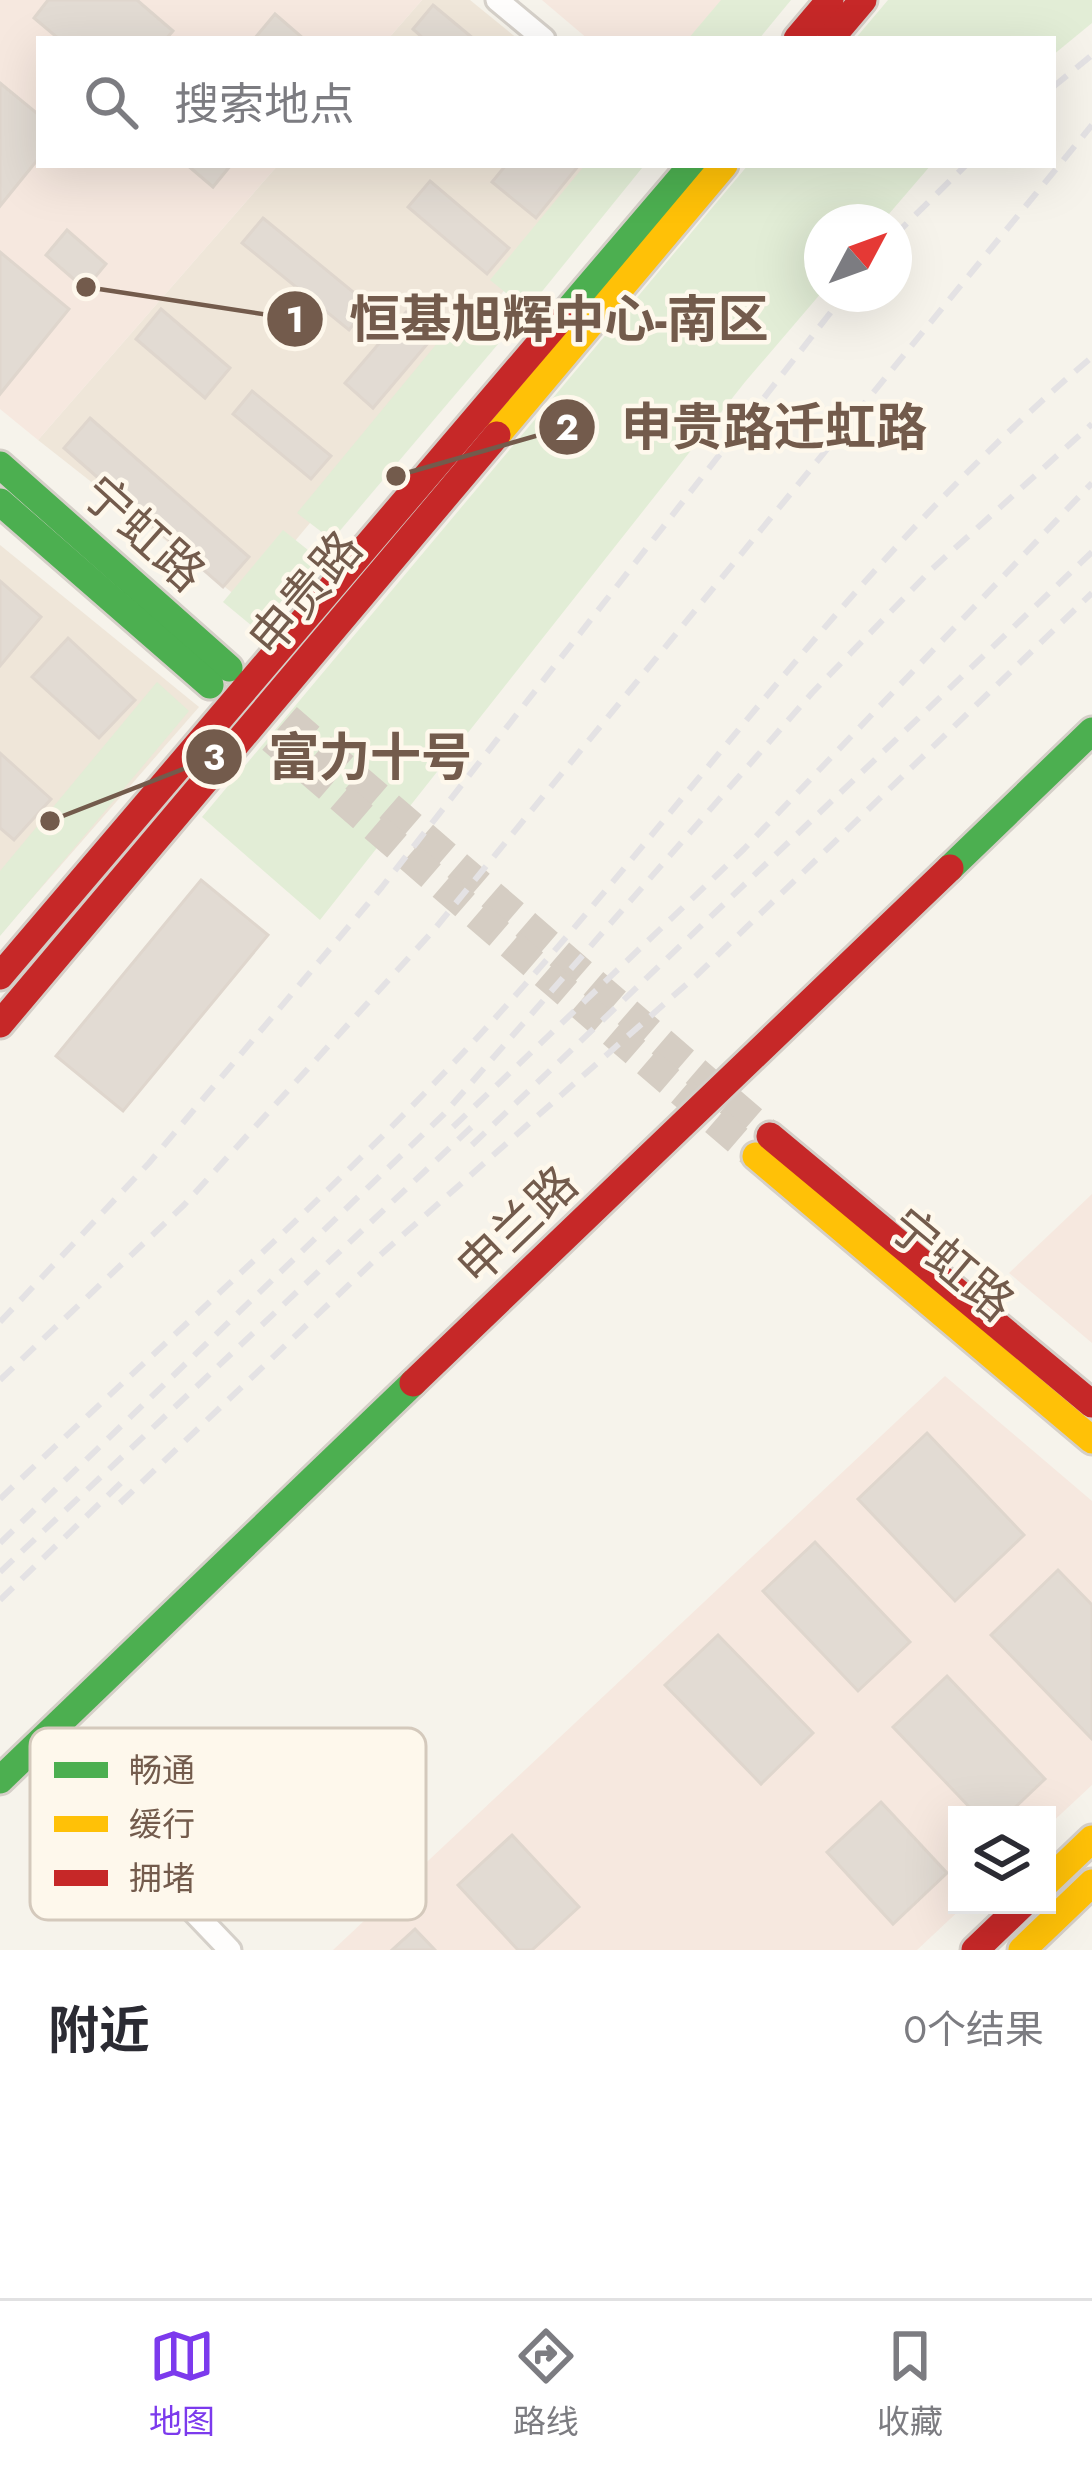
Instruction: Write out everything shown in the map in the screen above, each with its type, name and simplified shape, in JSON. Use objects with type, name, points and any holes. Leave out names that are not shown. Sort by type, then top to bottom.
[{"type":"main road","points":[[800,36],[830,0]]},
{"type":"main road","points":[[832,36],[862,0]]},
{"type":"main road","name":"申贵路","points":[[0,976],[706,169]]},
{"type":"main road","name":"申贵路","points":[[0,1024],[706,169]]},
{"type":"main road","name":"宁虹路","points":[[0,465],[219,677],[0,502]]},
{"type":"main road","name":"申兰路","points":[[54,1728],[1092,731]]},
{"type":"main road","name":"宁虹路","points":[[1092,1404],[763,1146],[1092,1440]]},
{"type":"main road","name":"申兰路","points":[[0,1780],[30,1751]]},
{"type":"main road","points":[[1056,1873],[1092,1839]]},
{"type":"main road","points":[[1022,1950],[1092,1883]]},
{"type":"main road","points":[[975,1950],[1013,1914]]},
{"type":"street","points":[[497,0],[540,36]]},
{"type":"street","points":[[201,1920],[230,1950]]},
{"type":"shaded area","points":[[0,0],[422,0],[391,36],[36,36],[36,168],[275,168],[38,440],[0,409]]},
{"type":"shaded area","points":[[422,0],[470,0],[514,36],[391,36]]},
{"type":"shaded area","points":[[542,0],[762,0],[732,36],[584,36]]},
{"type":"shaded area","points":[[275,168],[606,168],[244,602],[38,440]]},
{"type":"shaded area","points":[[0,545],[199,707],[0,935]]},
{"type":"shaded area","points":[[1092,1194],[1092,1343],[1009,1273]]},
{"type":"shaded area","points":[[945,1376],[1092,1501],[1092,1785],[1056,1819],[1056,1806],[948,1806],[948,1914],[955,1914],[917,1950],[333,1950],[365,1920],[426,1920],[426,1863]]},
{"type":"green space","points":[[721,0],[791,0],[761,36],[691,36]]},
{"type":"green space","points":[[888,0],[1092,0],[1092,23],[1056,53],[1056,36],[858,36]]},
{"type":"green space","points":[[583,168],[642,168],[527,310],[490,280]]},
{"type":"green space","points":[[745,168],[928,168],[897,204],[804,204],[805,312],[320,920],[202,817]]},
{"type":"green space","points":[[467,307],[504,337],[332,540],[297,513]]},
{"type":"green space","points":[[283,530],[318,558],[257,630],[223,602]]},
{"type":"green space","points":[[157,682],[189,711],[0,936],[0,871]]},
{"type":"building","points":[[48,0],[137,0],[173,31],[169,36],[55,36],[34,18]]},
{"type":"building","points":[[433,5],[470,36],[421,36],[413,29]]},
{"type":"building","points":[[275,14],[301,36],[257,36]]},
{"type":"building","points":[[0,83],[36,113],[36,162],[0,206]]},
{"type":"building","points":[[191,168],[229,168],[213,187]]},
{"type":"building","points":[[504,168],[577,168],[536,218],[492,182]]},
{"type":"building","points":[[430,181],[509,248],[487,274],[408,207]]},
{"type":"building","points":[[263,218],[369,305],[349,330],[242,243]]},
{"type":"building","points":[[67,230],[106,264],[85,289],[46,255]]},
{"type":"building","points":[[0,252],[69,309],[0,394]]},
{"type":"building","points":[[161,309],[230,368],[205,398],[136,339]]},
{"type":"building","points":[[406,312],[434,336],[373,408],[345,383]]},
{"type":"building","points":[[252,391],[331,456],[311,479],[233,414]]},
{"type":"building","points":[[90,418],[249,557],[223,587],[64,448]]},
{"type":"building","points":[[0,581],[41,617],[0,666]]},
{"type":"building","points":[[68,638],[135,700],[99,738],[32,677]]},
{"type":"building","points":[[0,753],[51,799],[14,840],[0,828]]},
{"type":"building","points":[[201,880],[268,935],[123,1111],[56,1056]]},
{"type":"building","points":[[927,1433],[1024,1535],[955,1601],[858,1499]]},
{"type":"building","points":[[815,1542],[910,1642],[858,1691],[763,1591]]},
{"type":"building","points":[[1058,1570],[1092,1605],[1092,1739],[991,1635]]},
{"type":"building","points":[[718,1635],[813,1733],[761,1784],[665,1685]]},
{"type":"building","points":[[947,1676],[1045,1779],[1016,1806],[968,1806],[893,1727]]},
{"type":"building","points":[[881,1802],[947,1873],[893,1924],[827,1852]]},
{"type":"building","points":[[512,1835],[579,1907],[532,1950],[518,1950],[458,1885]]},
{"type":"building","points":[[415,1929],[435,1950],[392,1950]]},
{"type":"tunnel","points":[[253,689],[770,1136]]},
{"type":"tunnel","points":[[238,709],[756,1156]]},
{"type":"railway","points":[[1056,85],[1092,55]]},
{"type":"railway","points":[[0,1380],[184,1205],[433,931],[1092,125]]},
{"type":"railway","points":[[912,218],[963,168]]},
{"type":"railway","points":[[0,1322],[149,1163],[382,887],[831,312]]},
{"type":"railway","points":[[0,1499],[391,1128],[514,997],[862,585],[1011,429],[1092,357]]},
{"type":"railway","points":[[0,1543],[444,1114],[812,693],[932,569],[1092,424]]},
{"type":"railway","points":[[453,1127],[744,849],[1092,483]]},
{"type":"railway","points":[[472,1145],[1092,552]]},
{"type":"railway","points":[[120,1503],[378,1257],[697,975],[1092,593]]},
{"type":"railway","points":[[0,1572],[478,1121]]},
{"type":"railway","points":[[0,1600],[126,1478]]},
{"type":"traffic: fast","points":[[563,316],[689,168]]},
{"type":"traffic: fast","points":[[0,465],[229,668]]},
{"type":"traffic: fast","points":[[0,502],[210,685]]},
{"type":"traffic: fast","points":[[950,868],[1092,731]]},
{"type":"traffic: fast","points":[[54,1728],[413,1383]]},
{"type":"traffic: fast","points":[[0,1780],[30,1751]]},
{"type":"traffic: slow","points":[[497,435],[721,168]]},
{"type":"traffic: slow","points":[[756,1156],[1092,1440]]},
{"type":"traffic: slow","points":[[1056,1873],[1092,1839]]},
{"type":"traffic: slow","points":[[1022,1950],[1092,1883]]},
{"type":"traffic: jam","points":[[800,36],[830,0]]},
{"type":"traffic: jam","points":[[833,36],[863,0]]},
{"type":"traffic: jam","points":[[0,976],[563,316]]},
{"type":"traffic: jam","points":[[0,1024],[497,435]]},
{"type":"traffic: jam","points":[[413,1383],[950,868]]},
{"type":"traffic: jam","points":[[770,1136],[1092,1404]]},
{"type":"traffic: jam","points":[[975,1950],[1013,1914]]},
{"type":"place","name":"恒基旭辉中心-南区","points":[[86,287]]},
{"type":"place","name":"申贵路迁虹路","points":[[396,476]]},
{"type":"place","name":"富力十号","points":[[50,821]]}]
